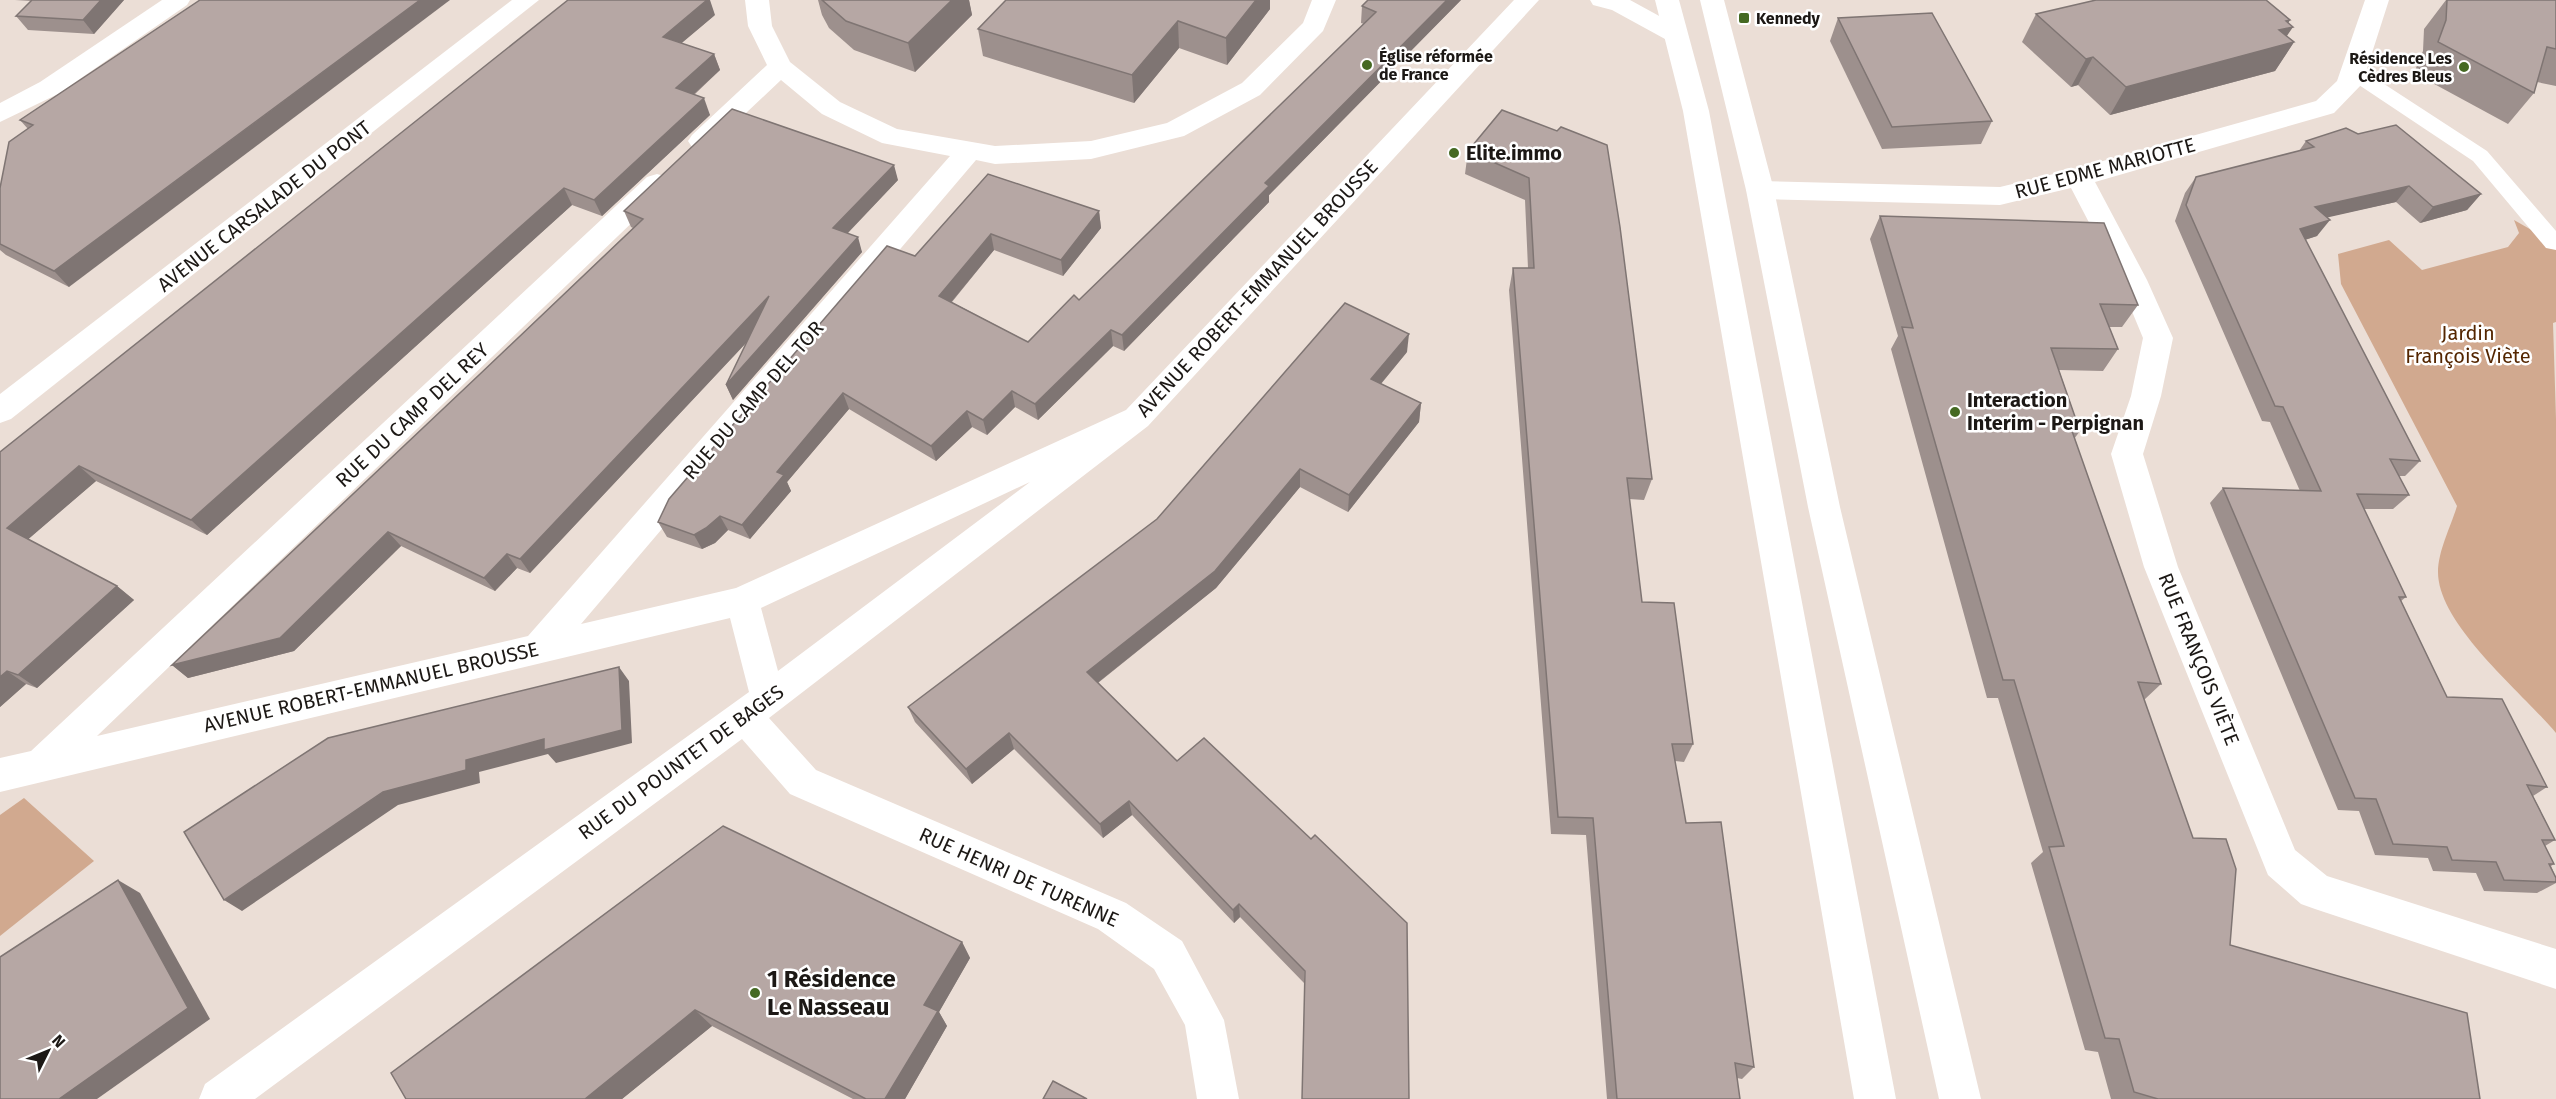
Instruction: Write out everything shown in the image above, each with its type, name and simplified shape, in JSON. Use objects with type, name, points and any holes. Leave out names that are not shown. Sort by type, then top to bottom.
[{"type":"street","points":[[0,114],[49,88],[178,0]]},
{"type":"street","name":"AVENUE CARSALADE DU PONT","points":[[0,411],[527,0]]},
{"type":"street","points":[[757,0],[760,26],[780,66],[831,108],[891,137],[995,155],[1091,150],[1175,130],[1251,89],[1314,26],[1324,0]]},
{"type":"street","name":"AVENUE ROBERT-EMMANUEL BROUSSE","points":[[0,776],[43,764],[742,601],[1137,418],[1527,0]]},
{"type":"street","points":[[1602,0],[1621,5],[1674,34]]},
{"type":"street","points":[[1667,0],[1699,123],[1875,1099]]},
{"type":"street","points":[[1712,0],[1760,190],[1824,507],[1960,1099]]},
{"type":"street","name":"RUE EDME MARIOTTE","points":[[1760,190],[2001,196],[2079,177],[2325,107],[2349,84],[2351,71],[2377,0]]},
{"type":"street","name":"RUE DU CAMP DEL REY","points":[[43,764],[780,66]]},
{"type":"street","name":"RUE DU CAMP DEL TOR","points":[[539,648],[968,152]]},
{"type":"street","name":"RUE FRANÇOIS VIÈTE","points":[[2079,177],[2133,280],[2158,338],[2145,396],[2127,454],[2161,567],[2281,862],[2315,891],[2556,969]]},
{"type":"street","name":"RUE DU POUNTET DE BAGES","points":[[220,1099],[757,707],[1137,418]]},
{"type":"street","points":[[742,601],[757,707]]},
{"type":"street","name":"RUE HENRI DE TURENNE","points":[[757,707],[803,782],[1112,916],[1168,955],[1204,1020],[1218,1099]]},
{"type":"lane","points":[[2351,71],[2480,156],[2554,243]]},
{"type":"green space","name":"Jardin François Viète","points":[[2514,220],[2556,244],[2556,322],[2553,323],[2556,419],[2556,733],[2485,657],[2452,614],[2442,592],[2438,572],[2442,547],[2457,506],[2341,284],[2338,254],[2389,240],[2422,270],[2508,247],[2519,233]]},
{"type":"green space","points":[[24,798],[94,861],[0,936],[0,815]]},
{"type":"building","points":[[32,0],[101,0],[83,20],[16,16]]},
{"type":"building","points":[[200,0],[420,0],[54,271],[0,244],[0,188],[9,142],[33,125],[20,120]]},
{"type":"building","points":[[568,0],[707,0],[663,37],[714,54],[676,88],[704,98],[594,200],[564,188],[191,520],[79,466],[7,528],[117,586],[18,675],[7,671],[0,677],[0,452]]},
{"type":"building","points":[[822,0],[952,0],[908,43],[846,21]]},
{"type":"building","points":[[1006,0],[1256,0],[1226,38],[1178,21],[1132,75],[978,29]]},
{"type":"building","points":[[1368,0],[1447,0],[1265,183],[1269,186],[1122,335],[1111,330],[1035,404],[1012,391],[983,420],[967,411],[931,446],[843,393],[777,472],[784,475],[742,525],[720,516],[694,535],[658,522],[669,499],[887,246],[915,256],[988,174],[1099,211],[1061,260],[991,234],[939,296],[1028,342],[1074,295],[1079,300],[1376,12],[1362,6]]},
{"type":"building","points":[[2096,0],[2266,0],[2290,20],[2286,21],[2293,27],[2279,30],[2294,42],[2126,87],[2093,57],[2086,59],[2036,14]]},
{"type":"building","points":[[2447,0],[2556,0],[2556,49],[2547,47],[2534,93],[2438,42],[2446,20]]},
{"type":"building","points":[[1932,13],[1992,121],[1892,127],[1838,18]]},
{"type":"building","points":[[732,109],[894,165],[833,228],[858,237],[726,385],[769,296],[520,559],[507,554],[484,578],[388,532],[280,638],[172,665],[643,219],[624,211]]},
{"type":"building","points":[[1502,110],[1557,131],[1561,127],[1607,145],[1620,227],[1652,479],[1627,478],[1642,602],[1674,603],[1693,744],[1672,744],[1686,823],[1721,822],[1754,1067],[1735,1063],[1740,1099],[1617,1099],[1593,818],[1558,817],[1513,268],[1534,268],[1529,178],[1468,151]]},
{"type":"building","points":[[2396,125],[2481,194],[2433,207],[2409,186],[2315,207],[2330,220],[2300,229],[2420,461],[2390,459],[2409,495],[2357,494],[2406,597],[2399,597],[2447,697],[2502,699],[2547,787],[2527,785],[2555,840],[2542,840],[2554,864],[2549,864],[2556,882],[2504,880],[2496,862],[2452,860],[2447,847],[2393,844],[2376,799],[2355,798],[2223,488],[2321,491],[2283,407],[2275,406],[2186,205],[2196,177],[2314,147],[2306,141],[2346,128],[2358,134]]},
{"type":"building","points":[[1880,216],[2104,223],[2138,305],[2100,304],[2118,349],[2051,348],[2080,431],[2072,431],[2161,684],[2138,682],[2193,838],[2226,839],[2236,869],[2230,945],[2467,1013],[2480,1099],[2158,1099],[2134,1092],[2119,1039],[2105,1038],[2049,847],[2064,846],[2014,680],[2003,680],[1902,327],[1913,328]]},
{"type":"building","points":[[1345,303],[1409,334],[1371,379],[1421,403],[1349,495],[1300,469],[1215,571],[1087,672],[1177,761],[1204,738],[1311,839],[1315,835],[1407,923],[1409,1099],[1302,1099],[1305,971],[1239,904],[1233,910],[1129,801],[1100,824],[1009,733],[966,769],[908,707],[1157,519]]},
{"type":"building","points":[[619,667],[622,730],[544,750],[544,739],[466,760],[466,770],[383,792],[224,900],[184,832],[328,738]]},
{"type":"building","name":"1 Résidence Le Nasseau","points":[[723,826],[962,942],[924,1005],[938,1011],[885,1099],[866,1099],[695,1010],[585,1099],[406,1099],[391,1073]]},
{"type":"building","points":[[118,880],[188,1008],[59,1099],[0,1099],[0,957]]},
{"type":"building","points":[[1053,1081],[1087,1099],[1043,1099]]},
{"type":"place","name":"Kennedy","points":[[1744,18]]},
{"type":"place","name":"Église réformée de France","points":[[1367,65]]},
{"type":"place","name":"Résidence Les Cèdres Bleus","points":[[2464,67]]},
{"type":"place","name":"Elite.immo","points":[[1454,153]]},
{"type":"place","name":"Interaction Interim - Perpignan","points":[[1955,412]]},
{"type":"place","name":"1 Résidence Le Nasseau","points":[[755,993]]}]
